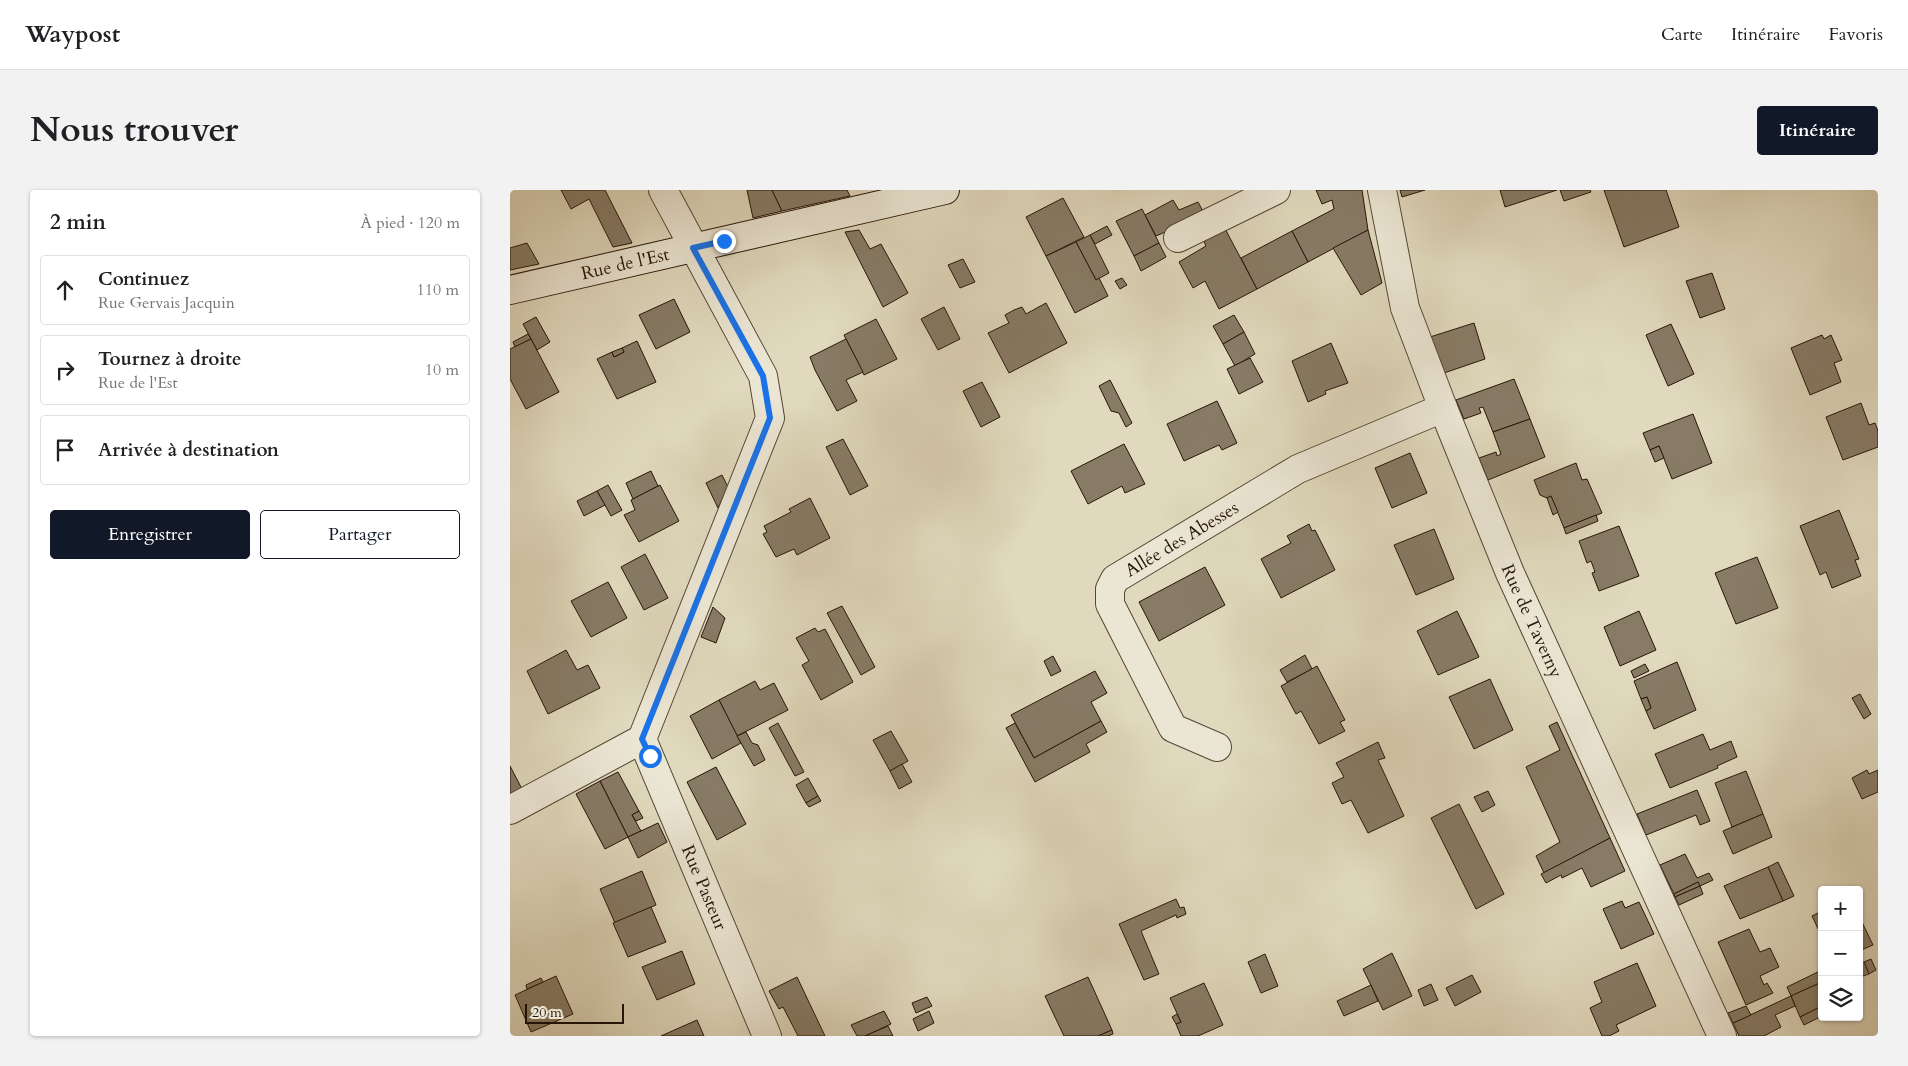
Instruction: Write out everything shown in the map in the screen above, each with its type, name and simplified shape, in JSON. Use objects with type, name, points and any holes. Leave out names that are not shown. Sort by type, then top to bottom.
[{"type":"street","points":[[510,810],[642,739],[770,418],[763,376],[663,190]]},
{"type":"street","name":"Rue de l'Est","points":[[510,290],[698,257],[945,190]]},
{"type":"street","points":[[1178,238],[1276,190]]},
{"type":"street","name":"Rue de Taverny","points":[[1382,190],[1405,308],[1443,408],[1510,573],[1722,1036]]},
{"type":"street","name":"Allée des Abesses","points":[[1217,747],[1173,728],[1110,604],[1110,589],[1114,579],[1298,469],[1443,408]]},
{"type":"street","name":"Rue Pasteur","points":[[642,739],[767,1036]]},
{"type":"building","points":[[561,190],[605,190],[632,243],[613,247],[589,199],[571,209]]},
{"type":"building","points":[[747,190],[772,190],[782,211],[753,218]]},
{"type":"building","points":[[772,190],[847,190],[850,196],[782,211]]},
{"type":"building","points":[[1316,190],[1362,190],[1368,230],[1308,262],[1292,231],[1334,209],[1332,200],[1322,204]]},
{"type":"building","points":[[1400,190],[1425,190],[1402,197]]},
{"type":"building","points":[[1500,190],[1557,190],[1505,207]]},
{"type":"building","points":[[1560,190],[1590,190],[1591,192],[1564,201]]},
{"type":"building","points":[[1604,190],[1666,190],[1679,227],[1624,247]]},
{"type":"building","points":[[1063,198],[1084,237],[1046,256],[1026,217]]},
{"type":"building","points":[[1173,200],[1179,210],[1198,202],[1205,215],[1156,236],[1145,215]]},
{"type":"building","points":[[1142,209],[1159,243],[1134,256],[1116,221]]},
{"type":"building","points":[[1222,223],[1257,289],[1219,309],[1205,281],[1193,288],[1179,262],[1206,246],[1200,232]]},
{"type":"building","points":[[1107,226],[1112,235],[1095,244],[1090,235]]},
{"type":"building","points":[[859,230],[870,249],[881,244],[908,293],[883,307],[845,232]]},
{"type":"building","points":[[1368,230],[1382,283],[1361,295],[1333,248]]},
{"type":"building","points":[[1292,231],[1308,262],[1257,289],[1241,258]]},
{"type":"building","points":[[1090,235],[1109,273],[1096,280],[1076,242]]},
{"type":"building","points":[[1076,242],[1096,280],[1099,278],[1108,296],[1075,313],[1046,256]]},
{"type":"building","points":[[527,243],[539,264],[510,270],[510,248]]},
{"type":"building","points":[[1159,243],[1166,257],[1141,271],[1134,256]]},
{"type":"building","points":[[963,259],[975,282],[960,288],[948,265]]},
{"type":"building","points":[[1712,273],[1725,309],[1700,318],[1686,281]]},
{"type":"building","points":[[1122,278],[1127,285],[1120,289],[1115,281]]},
{"type":"building","points":[[674,299],[690,332],[656,349],[639,315]]},
{"type":"building","points":[[1046,303],[1067,343],[1009,373],[988,333],[1009,323],[1005,315],[1014,310],[1022,307],[1026,314]]},
{"type":"building","points":[[944,307],[960,339],[938,350],[921,319]]},
{"type":"building","points":[[1234,315],[1244,332],[1223,344],[1213,326]]},
{"type":"building","points":[[536,317],[550,342],[537,350],[523,324]]},
{"type":"building","points":[[876,319],[897,359],[864,375],[844,335]]},
{"type":"building","points":[[1474,323],[1485,359],[1444,373],[1430,337]]},
{"type":"building","points":[[1671,324],[1694,374],[1668,386],[1646,335]]},
{"type":"building","points":[[1244,332],[1255,354],[1235,366],[1223,344]]},
{"type":"building","points":[[528,334],[531,339],[515,347],[513,342]]},
{"type":"building","points":[[1822,335],[1824,339],[1831,335],[1842,360],[1834,363],[1841,382],[1810,395],[1791,348]]},
{"type":"building","points":[[531,339],[559,392],[526,409],[510,379],[510,349]]},
{"type":"building","points":[[846,339],[863,372],[846,380],[857,401],[837,411],[810,357]]},
{"type":"building","points":[[637,341],[656,382],[617,399],[597,359],[612,352],[614,357],[624,352],[622,348]]},
{"type":"building","points":[[1331,343],[1348,383],[1325,391],[1326,394],[1308,402],[1292,361]]},
{"type":"building","points":[[622,348],[624,352],[614,357],[612,352]]},
{"type":"building","points":[[1250,358],[1263,382],[1239,394],[1227,369]]},
{"type":"building","points":[[1514,379],[1530,419],[1493,432],[1483,407],[1479,408],[1481,413],[1464,419],[1456,400]]},
{"type":"building","points":[[1110,380],[1132,423],[1126,427],[1119,413],[1111,411],[1099,386]]},
{"type":"building","points":[[982,382],[1000,417],[981,427],[963,391]]},
{"type":"building","points":[[1217,401],[1237,443],[1222,450],[1219,445],[1184,461],[1167,424]]},
{"type":"building","points":[[1861,403],[1869,425],[1875,423],[1878,431],[1878,447],[1843,460],[1826,417]]},
{"type":"building","points":[[1693,414],[1712,463],[1672,479],[1659,446],[1650,450],[1643,433]]},
{"type":"building","points":[[1530,419],[1545,457],[1488,480],[1479,458],[1496,452],[1497,456],[1501,454],[1493,432]]},
{"type":"building","points":[[843,439],[868,486],[850,495],[826,447]]},
{"type":"building","points":[[1124,444],[1145,484],[1125,493],[1122,486],[1088,504],[1071,471]]},
{"type":"building","points":[[1659,446],[1664,458],[1655,462],[1650,450]]},
{"type":"building","points":[[1410,453],[1427,493],[1392,508],[1375,468]]},
{"type":"building","points":[[1576,463],[1582,480],[1587,479],[1602,513],[1564,528],[1551,496],[1547,498],[1540,495],[1534,480]]},
{"type":"building","points":[[651,471],[658,486],[633,499],[626,483]]},
{"type":"building","points":[[722,475],[728,487],[718,508],[706,483]]},
{"type":"building","points":[[608,485],[622,510],[611,516],[597,491]]},
{"type":"building","points":[[660,485],[679,521],[639,542],[624,515],[635,510],[631,500]]},
{"type":"building","points":[[597,491],[605,505],[584,516],[577,501]]},
{"type":"building","points":[[1551,496],[1558,512],[1553,515],[1547,498]]},
{"type":"building","points":[[810,498],[830,538],[797,555],[794,549],[776,557],[763,534],[767,532],[764,526],[791,512],[789,509]]},
{"type":"building","points":[[1839,510],[1859,559],[1855,560],[1861,576],[1832,588],[1826,572],[1820,575],[1800,526]]},
{"type":"building","points":[[1596,515],[1598,521],[1566,534],[1564,528]]},
{"type":"building","points":[[1309,524],[1312,531],[1315,530],[1335,570],[1281,598],[1261,559],[1291,543],[1287,536]]},
{"type":"building","points":[[1619,526],[1639,576],[1599,591],[1592,573],[1595,572],[1591,561],[1587,563],[1579,541]]},
{"type":"building","points":[[1434,529],[1454,579],[1416,595],[1394,545]]},
{"type":"building","points":[[645,554],[668,598],[644,610],[621,567]]},
{"type":"building","points":[[1757,557],[1778,608],[1736,624],[1715,573]]},
{"type":"building","points":[[1205,567],[1225,605],[1159,641],[1139,602]]},
{"type":"building","points":[[608,582],[627,618],[591,637],[571,601]]},
{"type":"building","points":[[842,606],[875,667],[861,675],[827,613]]},
{"type":"building","points":[[713,607],[725,618],[716,643],[701,637]]},
{"type":"building","points":[[1457,611],[1479,657],[1438,675],[1417,631]]},
{"type":"building","points":[[1639,611],[1656,650],[1620,666],[1604,627]]},
{"type":"building","points":[[815,628],[818,632],[825,629],[853,682],[821,700],[802,665],[809,661],[796,638]]},
{"type":"building","points":[[566,650],[577,670],[588,665],[600,688],[548,714],[527,671]]},
{"type":"building","points":[[1305,655],[1312,669],[1287,682],[1280,670]]},
{"type":"building","points":[[1053,656],[1061,671],[1051,676],[1044,661]]},
{"type":"building","points":[[1677,662],[1696,710],[1654,729],[1646,711],[1651,708],[1647,697],[1641,699],[1634,681]]},
{"type":"building","points":[[1645,664],[1649,671],[1634,678],[1631,671]]},
{"type":"building","points":[[1317,666],[1345,720],[1340,722],[1345,731],[1319,744],[1301,711],[1296,714],[1281,686]]},
{"type":"building","points":[[1095,671],[1107,693],[1091,702],[1101,721],[1034,758],[1011,715]]},
{"type":"building","points":[[1490,679],[1513,730],[1474,749],[1449,697]]},
{"type":"building","points":[[755,681],[760,690],[774,683],[788,710],[737,736],[719,700]]},
{"type":"building","points":[[1860,694],[1871,714],[1864,719],[1852,698]]},
{"type":"building","points":[[1647,697],[1651,708],[1646,711],[1641,699]]},
{"type":"building","points":[[719,700],[741,743],[712,759],[690,716]]},
{"type":"building","points":[[1101,721],[1107,732],[1086,744],[1090,752],[1035,782],[1006,728],[1015,723],[1034,758]]},
{"type":"building","points":[[1557,722],[1610,838],[1544,873],[1536,856],[1560,842],[1526,767],[1560,750],[1549,726]]},
{"type":"building","points":[[778,723],[804,772],[795,776],[769,728]]},
{"type":"building","points":[[891,731],[908,761],[890,771],[873,740]]},
{"type":"building","points":[[746,732],[752,743],[758,745],[765,760],[754,766],[737,736]]},
{"type":"building","points":[[1703,734],[1710,750],[1731,741],[1737,757],[1717,766],[1718,768],[1670,788],[1655,754]]},
{"type":"building","points":[[1378,742],[1385,758],[1378,760],[1404,816],[1368,833],[1351,800],[1342,804],[1332,783],[1344,777],[1336,763]]},
{"type":"building","points":[[902,764],[912,782],[899,789],[890,771]]},
{"type":"building","points":[[510,766],[522,789],[510,795]]},
{"type":"building","points":[[716,767],[746,824],[717,840],[687,782]]},
{"type":"building","points":[[1867,770],[1869,774],[1878,770],[1878,792],[1862,799],[1852,778]]},
{"type":"building","points":[[1746,771],[1763,814],[1732,827],[1715,783]]},
{"type":"building","points":[[618,772],[639,811],[632,815],[641,831],[628,837],[600,781]]},
{"type":"building","points":[[808,778],[818,796],[806,803],[796,785]]},
{"type":"building","points":[[600,781],[628,837],[605,849],[576,794]]},
{"type":"building","points":[[1697,790],[1710,821],[1700,825],[1696,815],[1646,835],[1637,814]]},
{"type":"building","points":[[1488,791],[1495,805],[1482,812],[1474,797]]},
{"type":"building","points":[[818,796],[821,801],[809,807],[806,803]]},
{"type":"building","points":[[1459,804],[1504,894],[1476,909],[1431,818]]},
{"type":"building","points":[[639,811],[643,818],[636,821],[632,815]]},
{"type":"building","points":[[1763,814],[1772,837],[1733,854],[1723,831]]},
{"type":"building","points":[[658,823],[667,842],[638,858],[628,837]]},
{"type":"building","points":[[1610,838],[1625,871],[1591,887],[1582,868],[1562,878],[1561,875],[1546,883],[1541,874]]},
{"type":"building","points":[[1685,854],[1697,878],[1709,873],[1713,880],[1700,886],[1698,882],[1674,894],[1660,865]]},
{"type":"building","points":[[1778,862],[1794,896],[1783,901],[1768,867]]},
{"type":"building","points":[[1768,867],[1783,901],[1740,919],[1724,886]]},
{"type":"building","points":[[642,871],[656,905],[615,923],[600,889]]},
{"type":"building","points":[[1698,882],[1700,886],[1675,897],[1674,894]]},
{"type":"building","points":[[1700,886],[1703,894],[1679,905],[1675,897]]},
{"type":"building","points":[[1176,899],[1180,908],[1184,907],[1186,914],[1177,918],[1176,915],[1141,931],[1159,974],[1144,980],[1119,924]]},
{"type":"building","points":[[1622,901],[1625,908],[1639,902],[1654,934],[1621,949],[1603,909]]},
{"type":"building","points":[[651,907],[666,942],[628,957],[613,923]]},
{"type":"building","points":[[1818,913],[1818,929],[1812,916]]},
{"type":"building","points":[[1863,924],[1873,945],[1863,949]]},
{"type":"building","points":[[1749,929],[1760,952],[1770,948],[1779,967],[1760,976],[1764,985],[1767,983],[1773,993],[1746,1005],[1718,942]]},
{"type":"building","points":[[682,951],[695,984],[657,1000],[642,967]]},
{"type":"building","points":[[1392,953],[1412,996],[1383,1010],[1363,969]]},
{"type":"building","points":[[1265,954],[1278,986],[1261,993],[1248,962]]},
{"type":"building","points":[[1871,959],[1876,970],[1869,974],[1864,962]]},
{"type":"building","points":[[1863,962],[1869,974],[1863,976]]},
{"type":"building","points":[[1637,963],[1656,1006],[1616,1025],[1619,1031],[1609,1036],[1602,1036],[1590,1008],[1602,1002],[1594,982]]},
{"type":"building","points":[[1818,972],[1818,984],[1791,996],[1787,987]]},
{"type":"building","points":[[1472,975],[1481,992],[1455,1006],[1446,988]]},
{"type":"building","points":[[556,976],[573,1014],[531,1032],[515,995]]},
{"type":"building","points":[[797,977],[825,1036],[798,1036],[783,1007],[779,1009],[769,991]]},
{"type":"building","points":[[1088,977],[1112,1030],[1098,1036],[1064,1036],[1045,996]]},
{"type":"building","points":[[541,978],[543,982],[527,989],[526,985]]},
{"type":"building","points":[[1204,983],[1223,1025],[1198,1036],[1181,1036],[1176,1024],[1181,1022],[1170,998]]},
{"type":"building","points":[[1431,984],[1438,1000],[1424,1006],[1418,990]]},
{"type":"building","points":[[1818,984],[1818,1008],[1800,1017],[1791,996]]},
{"type":"building","points":[[1371,985],[1378,1001],[1344,1016],[1337,1001]]},
{"type":"building","points":[[1791,996],[1795,1006],[1775,1015],[1781,1027],[1764,1036],[1739,1036],[1733,1023]]},
{"type":"building","points":[[927,997],[932,1006],[916,1013],[912,1003]]},
{"type":"building","points":[[1746,1006],[1751,1015],[1733,1023],[1728,1013]]},
{"type":"building","points":[[1818,1008],[1818,1018],[1804,1025],[1800,1017]]},
{"type":"building","points":[[884,1011],[891,1024],[865,1036],[857,1036],[851,1025]]},
{"type":"building","points":[[929,1011],[934,1023],[918,1031],[913,1019]]},
{"type":"building","points":[[1177,1014],[1181,1022],[1176,1024],[1172,1017]]},
{"type":"building","points":[[697,1020],[704,1036],[661,1036]]},
{"type":"building","points":[[888,1026],[893,1036],[865,1036]]},
{"type":"building","points":[[1112,1030],[1113,1034],[1098,1036]]},
{"type":"route","points":[[650,756],[642,739],[770,418],[763,376],[693,248],[724,241]]}]
